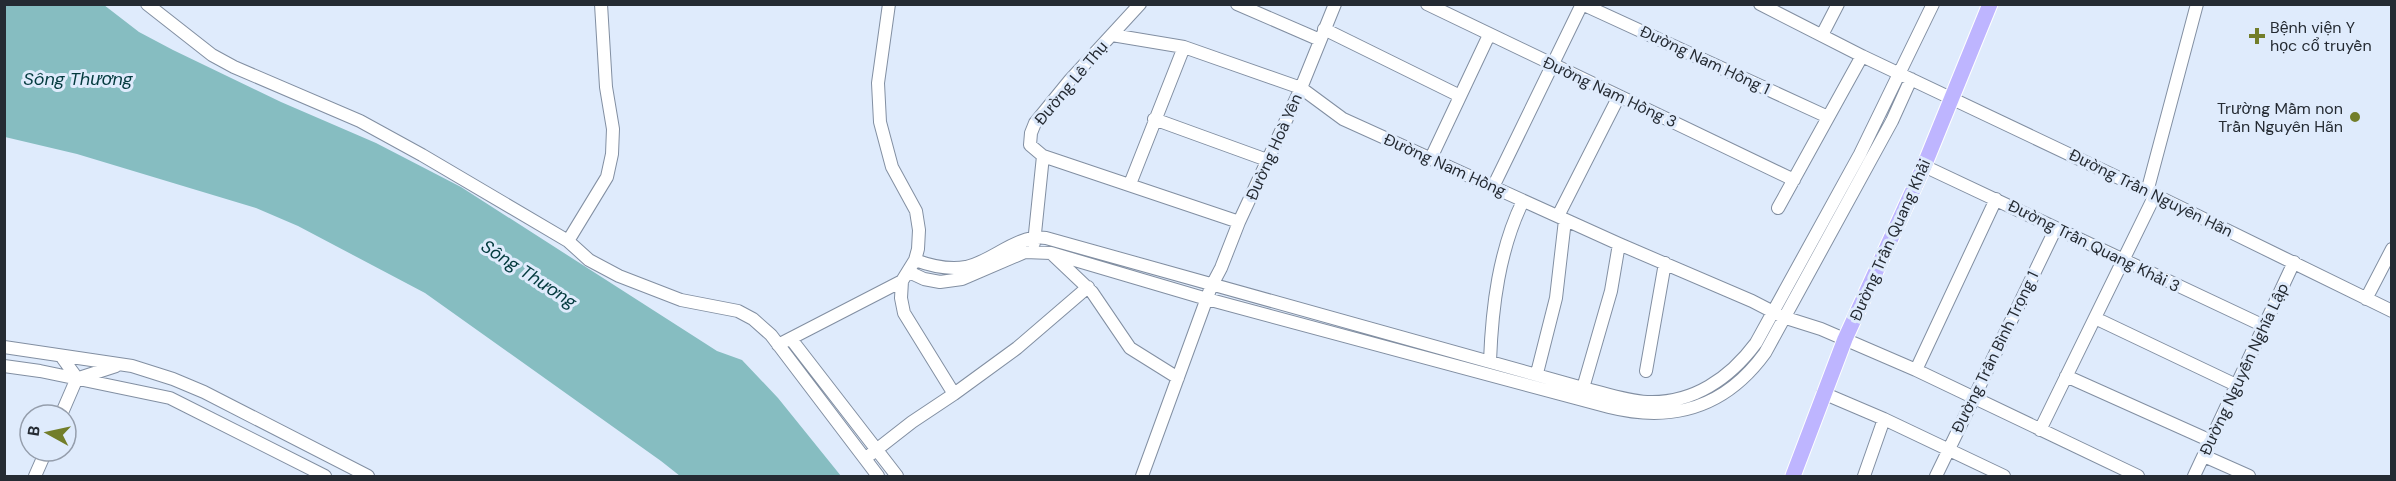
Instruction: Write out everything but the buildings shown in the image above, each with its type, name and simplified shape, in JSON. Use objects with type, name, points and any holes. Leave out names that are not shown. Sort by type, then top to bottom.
[{"type":"main road","name":"Đường Trần Quang Khải","points":[[1793,477],[1845,339],[1924,166],[1990,4]]},
{"type":"street","points":[[147,4],[212,55],[234,67],[360,121],[568,241],[590,260],[619,276],[681,300],[738,311],[753,319],[778,345],[878,477]]},
{"type":"street","points":[[568,241],[607,177],[612,154],[613,129],[606,87],[601,4]]},
{"type":"street","points":[[889,4],[878,83],[880,122],[892,166],[916,211],[919,230],[918,249],[915,260],[905,277],[901,298],[904,313],[954,394]]},
{"type":"street","name":"Đường Lê Thụ","points":[[1043,156],[1030,145],[1035,123],[1140,4]]},
{"type":"street","points":[[1237,4],[1322,35],[1460,96]]},
{"type":"street","name":"Đường Hoà Yên","points":[[1142,477],[1209,292],[1301,88],[1335,4]]},
{"type":"street","name":"Đường Nam Hồng 3","points":[[1427,4],[1794,180]]},
{"type":"street","name":"Đường Trần Nguyên Hãn","points":[[1760,4],[1904,77],[1953,98],[2151,193],[2391,311]]},
{"type":"street","points":[[1822,35],[1838,4]]},
{"type":"street","points":[[915,260],[930,266],[967,267],[1052,240],[1209,292],[1609,407],[1645,414],[1669,414],[1707,402],[1729,389],[1750,362],[1892,121],[1904,77],[1934,4]]},
{"type":"street","points":[[2040,430],[2124,261],[2151,193],[2197,4]]},
{"type":"street","points":[[1493,187],[1582,5]]},
{"type":"street","name":"Đường Nam Hồng 1","points":[[1582,5],[1828,117]]},
{"type":"street","name":"Đường Nam Hồng","points":[[1112,35],[1184,46],[1301,88],[1343,120],[1779,315],[1845,339],[1916,369],[2138,477]]},
{"type":"street","points":[[1431,158],[1488,35]]},
{"type":"street","points":[[1130,184],[1184,46]]},
{"type":"street","points":[[1778,208],[1862,56]]},
{"type":"street","points":[[1537,373],[1556,298],[1561,218],[1619,96]]},
{"type":"street","points":[[1154,119],[1267,160]]},
{"type":"street","points":[[778,345],[905,277],[940,282],[962,279],[1025,252],[1034,244],[1043,156],[1239,222]]},
{"type":"street","name":"Đường Trần Quang Khải 3","points":[[1924,166],[2264,326]]},
{"type":"street","points":[[1916,369],[1996,199]]},
{"type":"street","points":[[1490,360],[1491,330],[1500,268],[1523,201]]},
{"type":"street","name":"Đường Trần Bình Trọng 1","points":[[1936,477],[1947,448],[2056,228]]},
{"type":"street","points":[[1034,244],[1051,253],[1490,360],[1583,388],[1646,402],[1687,397],[1710,387],[1750,362]]},
{"type":"street","points":[[1583,388],[1603,326],[1620,244]]},
{"type":"street","points":[[2366,299],[2391,249]]},
{"type":"street","points":[[1051,253],[1088,287],[1130,348],[1178,378]]},
{"type":"street","name":"Đường Nguyễn Nghĩa Lập","points":[[2194,477],[2294,262]]},
{"type":"street","points":[[1646,371],[1665,264]]},
{"type":"street","points":[[865,458],[1017,348],[1088,287]]},
{"type":"street","points":[[2095,318],[2236,385]]},
{"type":"street","points":[[791,339],[897,477]]},
{"type":"street","points":[[4,347],[121,364],[173,379],[204,392],[368,477]]},
{"type":"street","points":[[61,356],[77,378]]},
{"type":"street","points":[[66,403],[77,378],[121,364]]},
{"type":"street","points":[[4,366],[77,378],[170,398],[325,477]]},
{"type":"street","points":[[2066,376],[2211,441]]},
{"type":"street","points":[[1823,393],[1947,448],[2004,477]]},
{"type":"street","points":[[1864,477],[1884,419]]},
{"type":"street","points":[[2204,456],[2249,477]]},
{"type":"street","points":[[34,477],[40,463]]},
{"type":"water","name":"Sông Thương","points":[[5,4],[104,5],[139,32],[173,50],[281,102],[376,143],[461,187],[717,351],[742,360],[778,398],[841,476],[680,476],[425,293],[298,226],[256,208],[77,154],[5,137]]},
{"type":"place","name":"Bệnh viện Y học cổ truyền","points":[[2257,36]]},
{"type":"place","name":"Trường Mầm non Trần Nguyên Hãn","points":[[2355,117]]}]
